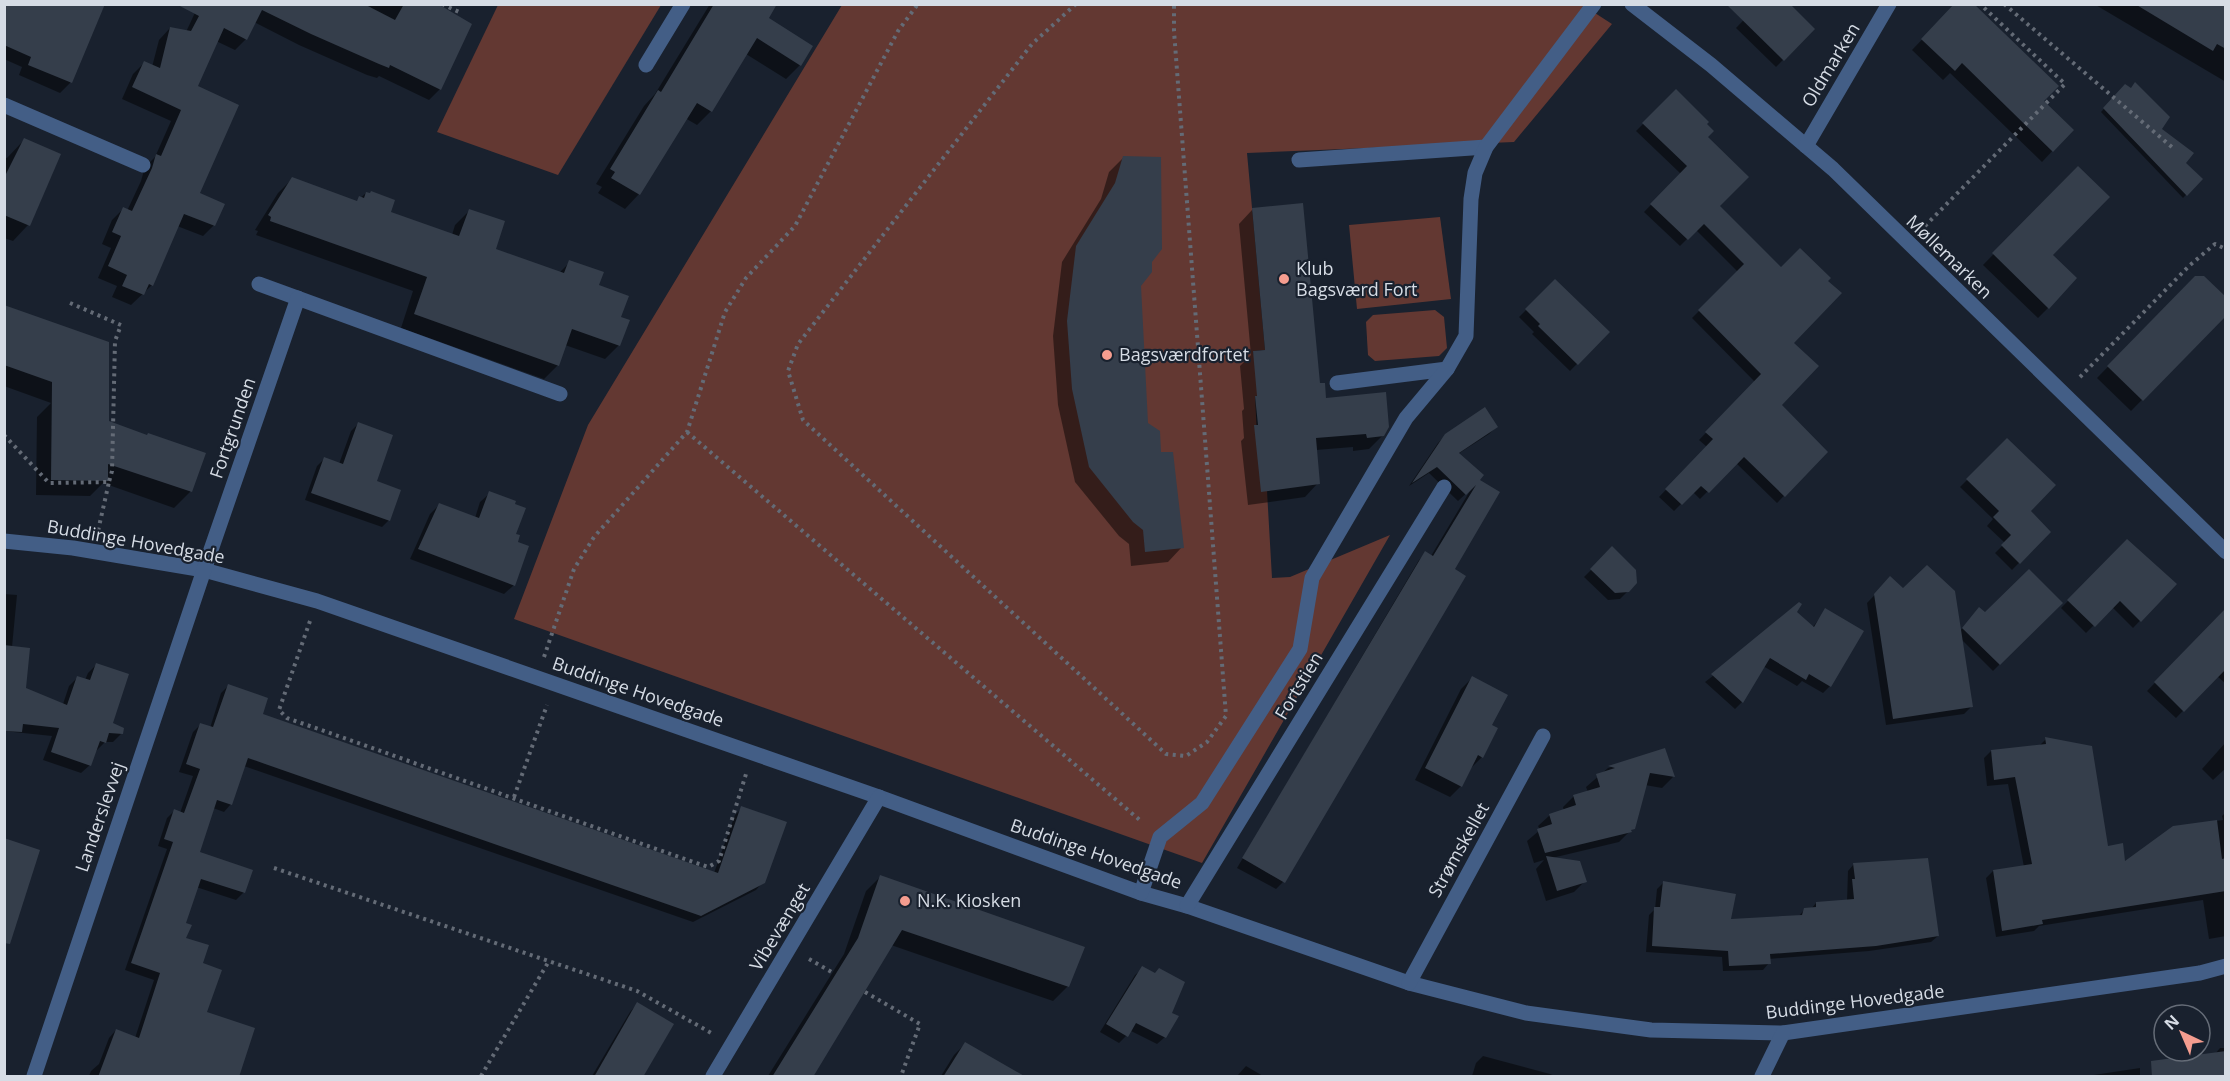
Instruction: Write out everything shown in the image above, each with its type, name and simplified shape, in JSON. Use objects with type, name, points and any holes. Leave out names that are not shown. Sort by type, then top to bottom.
[{"type":"street","points":[[646,65],[683,4]]},
{"type":"street","points":[[1141,893],[1160,837],[1202,803],[1300,649],[1311,578],[1406,417],[1448,369],[1466,336],[1471,199],[1475,174],[1486,147],[1594,4]]},
{"type":"street","name":"Møllemarken","points":[[1632,4],[1711,65],[1806,146],[2226,552]]},
{"type":"street","name":"Oldmarken","points":[[1806,146],[1889,4]]},
{"type":"street","points":[[4,105],[143,165]]},
{"type":"street","points":[[1299,160],[1486,147]]},
{"type":"street","points":[[260,284],[561,394]]},
{"type":"street","name":"Fortgrunden","points":[[204,570],[298,298]]},
{"type":"street","points":[[1338,383],[1448,369]]},
{"type":"street","name":"Fortstien","points":[[1188,906],[1444,487]]},
{"type":"street","name":"Buddinge Hovedgade","points":[[4,541],[94,552],[204,570],[317,602],[879,797],[1141,893],[1188,906],[1409,983],[1526,1013],[1651,1030],[1783,1033],[2200,973],[2226,966]]},
{"type":"street","name":"Landerslevvej","points":[[34,1077],[204,570]]},
{"type":"street","name":"Strømskellet","points":[[1409,983],[1543,736]]},
{"type":"street","name":"Vibevænget","points":[[713,1077],[879,797]]},
{"type":"street","name":"Buddinge Hovedgade","points":[[2200,973],[2226,973]]},
{"type":"street","points":[[1762,1077],[1783,1033]]},
{"type":"path","points":[[442,4],[459,12]]},
{"type":"path","points":[[536,678],[574,569],[594,537],[687,432],[725,312],[746,279],[795,226],[898,31],[918,4]]},
{"type":"path","points":[[1076,4],[1032,44],[798,344],[788,371],[802,420],[1166,754],[1186,756],[1207,742],[1226,716],[1174,31],[1174,4]]},
{"type":"path","points":[[1908,244],[2065,84],[1980,4]]},
{"type":"path","points":[[2004,4],[2173,148]]},
{"type":"path","points":[[2062,394],[2190,265],[2214,244],[2226,249]]},
{"type":"path","points":[[70,303],[121,325],[115,340],[112,471],[94,552]]},
{"type":"path","points":[[687,432],[1160,837]]},
{"type":"path","points":[[4,435],[49,483],[109,482]]},
{"type":"path","points":[[317,602],[279,710],[287,718],[514,797],[583,824],[708,867],[719,861],[753,753]]},
{"type":"path","points":[[514,797],[554,684]]},
{"type":"path","points":[[274,868],[637,991],[732,1046]]},
{"type":"path","points":[[790,948],[835,974]]},
{"type":"path","points":[[481,1077],[549,961]]},
{"type":"path","points":[[865,992],[920,1024],[901,1077]]},
{"type":"shaded area","points":[[1581,4],[1612,24],[1514,142],[1247,153],[1265,350],[1253,351],[1263,395],[1255,396],[1258,456],[1267,491],[1272,578],[1290,577],[1390,535],[1202,863],[514,619],[588,425],[842,5]]},
{"type":"shaded area","points":[[498,5],[661,5],[558,175],[437,132]]},
{"type":"shaded area","points":[[1440,217],[1451,299],[1357,309],[1349,225]]},
{"type":"shaded area","points":[[1435,310],[1444,317],[1447,348],[1439,356],[1375,361],[1368,355],[1366,322],[1373,315]]},
{"type":"building","points":[[4,4],[105,4],[72,83],[28,65],[31,57],[4,45]]},
{"type":"building","points":[[176,4],[364,4],[395,20],[404,4],[438,4],[472,24],[441,90],[390,65],[389,68],[379,64],[262,10],[247,40],[224,28],[198,86],[239,105],[200,193],[225,204],[215,226],[184,214],[153,286],[149,284],[144,295],[122,286],[127,275],[108,266],[121,236],[112,232],[123,207],[132,211],[156,154],[161,156],[181,110],[132,87],[144,61],[160,68],[170,27],[191,31],[199,16]]},
{"type":"building","points":[[714,4],[777,4],[769,18],[813,46],[801,66],[757,38],[712,112],[697,103],[640,195],[611,178],[615,172],[610,169],[658,90],[661,92]]},
{"type":"building","points":[[1726,4],[1790,4],[1815,29],[1784,61]]},
{"type":"building","points":[[1954,4],[1974,4],[2059,86],[2044,101],[2074,130],[2053,152],[1962,63],[1955,71],[1921,39]]},
{"type":"building","points":[[2135,4],[2226,4],[2226,49],[2217,44],[2213,51]]},
{"type":"building","points":[[2135,82],[2170,117],[2162,129],[2194,153],[2186,163],[2203,179],[2187,196],[2103,108],[2125,84],[2131,88]]},
{"type":"building","points":[[1676,89],[1709,122],[1707,124],[1714,131],[1708,137],[1749,177],[1720,206],[1781,267],[1800,248],[1831,278],[1828,281],[1842,293],[1794,343],[1819,366],[1782,405],[1828,452],[1785,497],[1744,457],[1709,493],[1701,486],[1682,505],[1665,489],[1713,439],[1705,432],[1761,374],[1698,310],[1744,264],[1704,224],[1688,240],[1650,204],[1687,166],[1642,123]]},
{"type":"building","points":[[24,138],[61,154],[30,226],[4,215],[4,178]]},
{"type":"building","name":"Bagsværdfortet","points":[[1123,156],[1161,157],[1162,249],[1152,262],[1152,272],[1141,286],[1148,423],[1160,431],[1161,452],[1173,452],[1184,548],[1145,552],[1143,530],[1133,522],[1089,467],[1072,389],[1067,321],[1076,246],[1115,183]]},
{"type":"building","points":[[2078,166],[2110,197],[2053,255],[2077,278],[2049,309],[1992,253]]},
{"type":"building","points":[[292,177],[357,201],[359,196],[364,198],[366,192],[371,191],[395,200],[391,212],[459,236],[469,209],[505,221],[496,249],[564,273],[569,260],[604,272],[599,285],[629,296],[621,317],[630,320],[620,346],[572,329],[559,366],[414,314],[427,277],[270,221],[271,217],[268,215]]},
{"type":"building","name":"Klub Bagsværd Fort","points":[[1303,203],[1320,383],[1325,383],[1326,398],[1386,392],[1389,427],[1384,436],[1367,438],[1366,434],[1316,438],[1320,484],[1261,492],[1254,425],[1258,425],[1253,351],[1265,350],[1252,208]]},
{"type":"building","points":[[2195,276],[2204,276],[2226,297],[2226,316],[2143,401],[2107,366]]},
{"type":"building","points":[[1555,279],[1610,332],[1578,365],[1538,326],[1540,324],[1525,309]]},
{"type":"building","points":[[4,305],[109,342],[109,421],[206,453],[192,492],[108,464],[108,481],[51,480],[52,382],[4,365]]},
{"type":"building","points":[[1485,407],[1498,427],[1459,453],[1484,475],[1480,480],[1500,492],[1455,569],[1466,576],[1285,883],[1242,858],[1425,551],[1433,556],[1476,485],[1466,495],[1437,467],[1412,483],[1445,434]]},
{"type":"building","points":[[358,422],[393,435],[377,481],[401,490],[390,521],[311,493],[324,457],[343,464]]},
{"type":"building","points":[[2007,438],[2056,485],[2031,511],[2051,532],[2020,564],[2001,545],[2011,535],[1993,517],[1999,511],[1966,479]]},
{"type":"building","points":[[489,491],[516,501],[515,504],[526,508],[516,534],[520,535],[518,542],[529,546],[515,586],[418,549],[439,503],[479,518]]},
{"type":"building","points":[[2127,539],[2177,584],[2141,622],[2120,601],[2095,627],[2067,600]]},
{"type":"building","points":[[1612,546],[1636,570],[1637,583],[1629,592],[1615,593],[1590,569]]},
{"type":"building","points":[[1927,565],[1955,591],[1973,707],[1893,719],[1874,594],[1890,576],[1903,588]]},
{"type":"building","points":[[2029,569],[2063,603],[2000,665],[1962,628],[1979,607],[1985,612]]},
{"type":"building","points":[[1799,602],[1802,604],[1797,612],[1814,627],[1825,608],[1864,631],[1831,687],[1809,674],[1806,680],[1770,658],[1743,703],[1711,674]]},
{"type":"building","points":[[2226,608],[2226,669],[2184,712],[2154,682]]},
{"type":"building","points":[[4,645],[30,648],[26,688],[67,705],[77,676],[90,680],[96,663],[129,674],[113,723],[124,728],[123,734],[109,733],[106,743],[100,741],[91,766],[51,752],[59,728],[23,724],[22,732],[4,731]]},
{"type":"building","points":[[1472,676],[1508,695],[1492,725],[1498,728],[1483,758],[1478,755],[1462,787],[1425,768]]},
{"type":"building","points":[[228,684],[268,698],[263,714],[718,873],[741,806],[787,822],[765,883],[701,916],[248,758],[232,805],[217,800],[200,852],[253,870],[245,893],[201,879],[186,923],[192,925],[186,938],[209,945],[203,963],[222,970],[207,1012],[255,1028],[239,1077],[98,1077],[116,1029],[139,1038],[160,973],[131,963],[173,842],[164,839],[174,809],[184,813],[200,769],[186,764],[200,723],[213,727]]},
{"type":"building","points":[[2045,737],[2092,746],[2108,846],[2123,843],[2125,861],[2173,826],[2217,820],[2222,859],[2226,858],[2226,891],[2042,920],[2043,924],[2002,931],[1993,870],[2032,864],[2015,777],[1994,780],[1991,750],[2046,744]]},
{"type":"building","points":[[1665,748],[1675,777],[1650,773],[1635,829],[1631,830],[1632,832],[1545,853],[1537,829],[1552,824],[1549,814],[1576,805],[1573,795],[1600,787],[1596,774],[1615,768],[1608,766]]},
{"type":"building","points":[[4,838],[40,850],[10,944],[4,943]]},
{"type":"building","points":[[1546,856],[1580,861],[1587,882],[1557,891]]},
{"type":"building","points":[[1928,858],[1939,936],[1876,946],[1770,954],[1771,964],[1729,966],[1728,951],[1652,946],[1654,907],[1660,907],[1663,881],[1736,894],[1731,919],[1802,915],[1804,908],[1816,907],[1816,902],[1854,899],[1853,863]]},
{"type":"building","points":[[880,875],[1085,947],[1069,987],[902,930],[813,1077],[772,1077],[858,938]]},
{"type":"building","points":[[1142,966],[1155,973],[1159,968],[1185,982],[1172,1013],[1179,1016],[1166,1038],[1136,1023],[1128,1037],[1106,1024]]},
{"type":"building","points":[[637,1002],[674,1024],[643,1077],[594,1077]]},
{"type":"building","points":[[965,1042],[1026,1077],[943,1077]]},
{"type":"building","points":[[2226,1051],[2226,1077],[2152,1077],[2151,1061],[2152,1063],[2212,1063],[2212,1053]]},
{"type":"place","name":"Klub Bagsværd Fort","points":[[1284,279]]},
{"type":"place","name":"Bagsværdfortet","points":[[1107,355]]},
{"type":"place","name":"N.K. Kiosken","points":[[905,901]]}]
